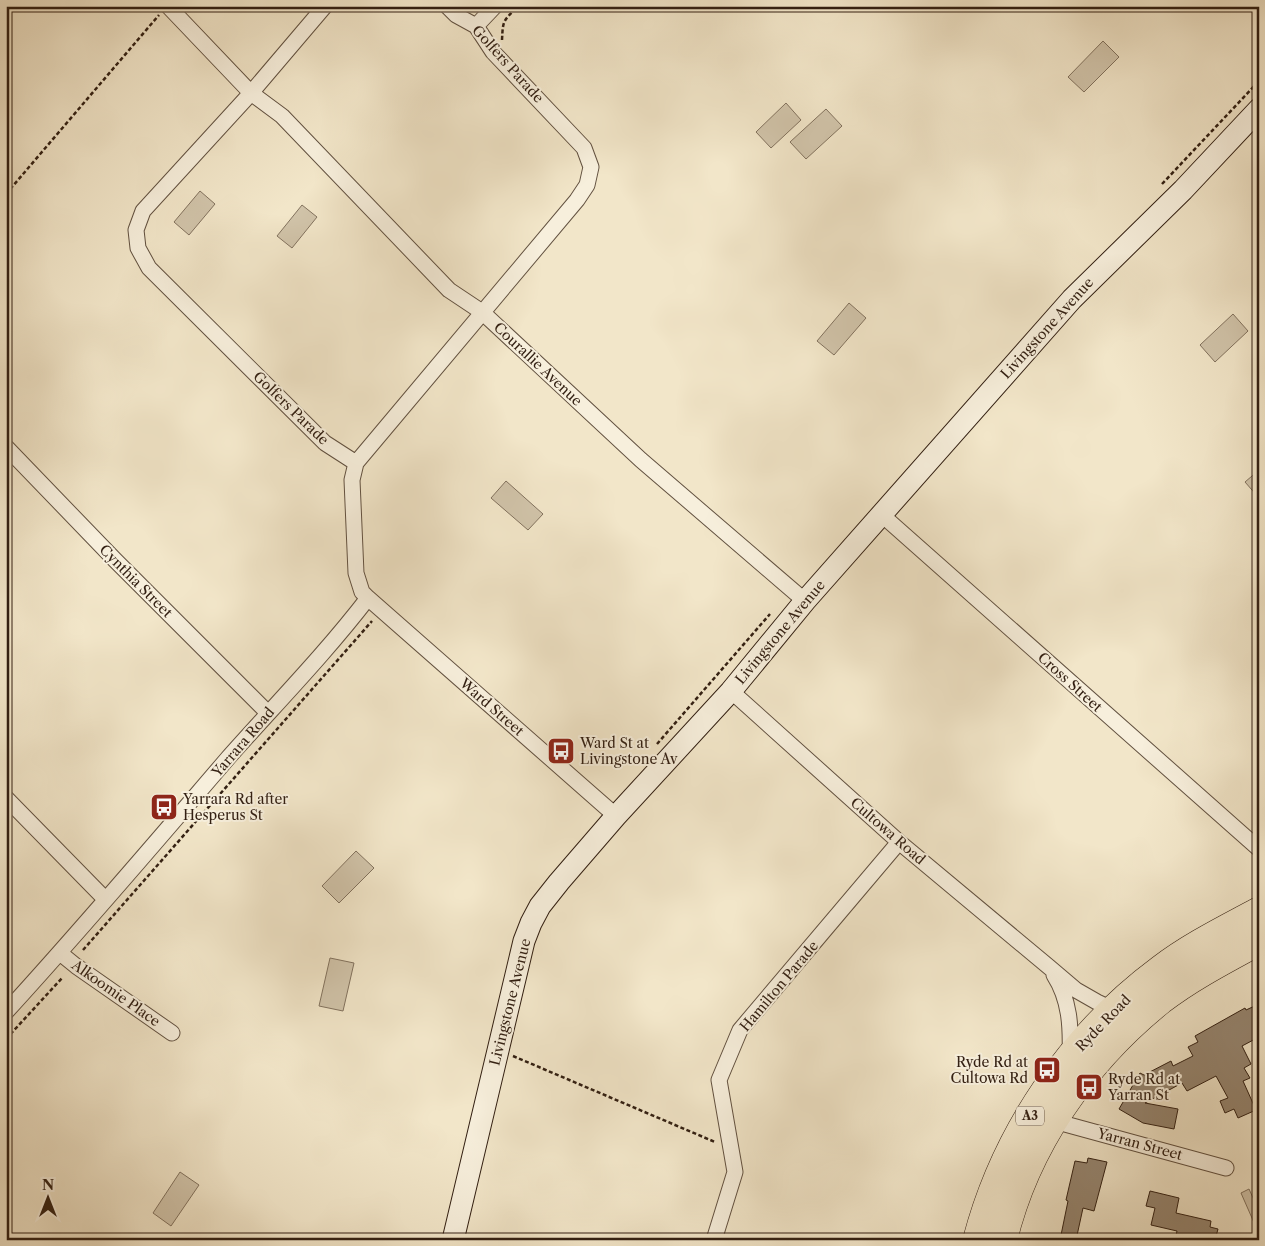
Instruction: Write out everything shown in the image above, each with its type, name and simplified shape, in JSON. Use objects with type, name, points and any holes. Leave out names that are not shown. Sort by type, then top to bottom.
[{"type":"highway","name":"Ryde Road","points":[[977,1240],[982,1220],[1000,1171],[1018,1135],[1070,1057],[1114,1010],[1161,969],[1191,949],[1259,911]]},
{"type":"highway","name":"Ryde Road","points":[[1003,1240],[1006,1225],[1026,1171],[1041,1141],[1089,1070],[1140,1018],[1182,985],[1259,941]]},
{"type":"street","name":"Golfers Parade","points":[[325,6],[251,93],[143,211],[136,230],[138,248],[149,268],[325,443],[356,463],[577,200],[587,185],[591,167],[584,148],[493,52],[476,26],[456,15],[447,6]]},
{"type":"street","points":[[476,26],[495,6]]},
{"type":"street","name":"Courallie Avenue","points":[[164,10],[251,93],[282,116],[449,290],[482,312],[641,460],[805,601]]},
{"type":"street","name":"Livingstone Avenue","points":[[453,1240],[524,941],[540,906],[616,816],[731,691],[805,601],[1072,299],[1183,190],[1259,109]]},
{"type":"street","name":"Cynthia Street","points":[[6,447],[115,560],[268,713]]},
{"type":"street","points":[[356,463],[352,480],[356,574],[362,592],[368,598]]},
{"type":"street","name":"Cross Street","points":[[882,515],[1259,849]]},
{"type":"street","name":"Yarrara Road","points":[[6,1012],[60,953],[368,598]]},
{"type":"street","name":"Ward Street","points":[[368,598],[616,816]]},
{"type":"street","name":"Cultowa Road","points":[[731,691],[899,842],[1076,990],[1114,1010]]},
{"type":"street","points":[[6,798],[105,899]]},
{"type":"street","name":"Hamilton Parade","points":[[714,1240],[735,1172],[719,1080],[740,1030],[899,842]]},
{"type":"street","name":"Alkoomie Place","points":[[60,953],[172,1032]]},
{"type":"street","name":"Cultowa Road","points":[[1049,967],[1060,985],[1071,1025],[1070,1057]]},
{"type":"street","name":"Yarran Street","points":[[1054,1121],[1226,1168]]},
{"type":"path","points":[[498,42],[502,39],[504,21],[518,6]]},
{"type":"path","points":[[6,194],[164,10]]},
{"type":"path","points":[[652,749],[776,608]]},
{"type":"path","points":[[83,950],[373,620]]},
{"type":"path","points":[[6,1039],[63,977]]},
{"type":"path","points":[[498,1049],[731,1149]]},
{"type":"shaded area","points":[[1103,41],[1119,57],[1084,92],[1068,77]]},
{"type":"shaded area","points":[[786,103],[801,120],[771,148],[756,132]]},
{"type":"shaded area","points":[[826,109],[842,126],[806,159],[790,142]]},
{"type":"shaded area","points":[[200,191],[215,204],[189,235],[174,222]]},
{"type":"shaded area","points":[[302,205],[317,217],[292,248],[277,236]]},
{"type":"shaded area","points":[[849,303],[866,318],[834,355],[817,341]]},
{"type":"shaded area","points":[[1233,314],[1248,331],[1215,362],[1200,345]]},
{"type":"shaded area","points":[[1259,470],[1259,498],[1245,482]]},
{"type":"shaded area","points":[[506,481],[543,514],[528,530],[491,498]]},
{"type":"shaded area","points":[[356,851],[374,868],[339,903],[322,886]]},
{"type":"shaded area","points":[[330,958],[354,963],[343,1011],[319,1006]]},
{"type":"shaded area","points":[[180,1172],[199,1185],[171,1226],[153,1213]]},
{"type":"shaded area","points":[[1249,1189],[1259,1211],[1259,1234],[1241,1193]]},
{"type":"building","points":[[1259,1004],[1259,1037],[1242,1046],[1251,1064],[1244,1068],[1250,1078],[1243,1081],[1256,1110],[1238,1118],[1234,1109],[1225,1113],[1220,1101],[1228,1098],[1216,1076],[1187,1091],[1182,1083],[1145,1103],[1178,1109],[1174,1129],[1143,1123],[1119,1109],[1140,1073],[1144,1075],[1171,1061],[1173,1066],[1193,1056],[1188,1047],[1198,1042],[1195,1036],[1245,1008],[1246,1010]]},
{"type":"building","points":[[1088,1158],[1107,1162],[1094,1211],[1083,1208],[1076,1240],[1060,1240],[1068,1201],[1066,1200],[1075,1161],[1087,1163]]},
{"type":"building","points":[[1150,1191],[1179,1198],[1176,1213],[1211,1221],[1210,1227],[1218,1229],[1215,1240],[1175,1240],[1177,1231],[1151,1225],[1155,1208],[1146,1206]]},
{"type":"place","name":"Ward St at Livingstone Av","points":[[561,751]]},
{"type":"place","name":"Yarrara Rd after Hesperus St","points":[[164,807]]},
{"type":"place","name":"Ryde Rd at Cultowa Rd","points":[[1047,1070]]},
{"type":"place","name":"Ryde Rd at Yarran St","points":[[1089,1087]]}]
